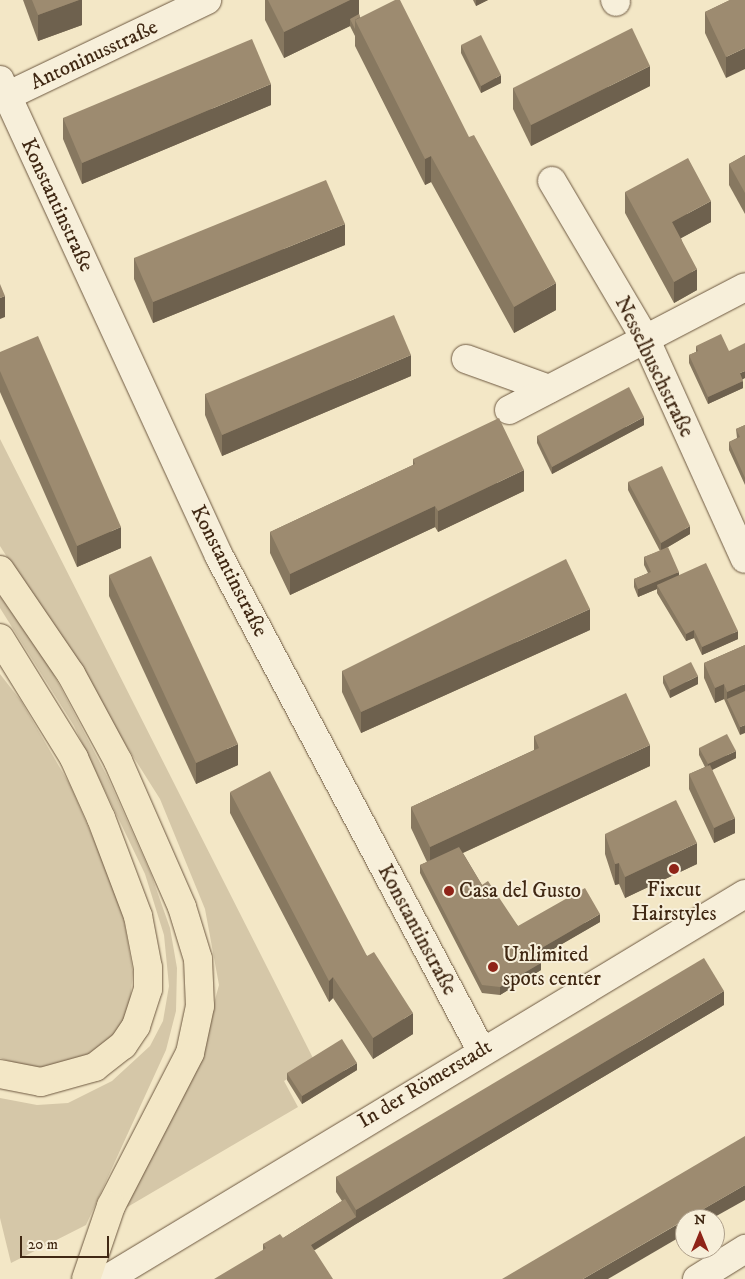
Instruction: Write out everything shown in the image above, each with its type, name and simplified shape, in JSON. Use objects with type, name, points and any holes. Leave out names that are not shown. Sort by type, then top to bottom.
[{"type":"highway","points":[[0,570],[71,674],[118,761],[182,906],[198,959],[200,1006],[190,1053],[111,1206],[86,1279]]},
{"type":"highway","points":[[0,638],[74,758],[102,818],[138,916],[148,968],[148,989],[136,1026],[123,1045],[95,1067],[41,1082],[0,1074]]},
{"type":"street","name":"Antoninusstraße","points":[[3,88],[207,0]]},
{"type":"street","name":"Konstantinstraße","points":[[3,88],[219,556],[481,1050]]},
{"type":"street","name":"Nesselbuschstraße","points":[[552,181],[646,340],[745,559]]},
{"type":"street","points":[[509,410],[745,287]]},
{"type":"street","points":[[466,359],[549,389]]},
{"type":"street","name":"In der Römerstadt","points":[[121,1275],[481,1050],[745,894]]},
{"type":"street","points":[[697,1279],[745,1249]]},
{"type":"shaded area","points":[[0,439],[315,1062],[284,1081],[298,1107],[124,1209],[198,1062],[219,985],[205,909],[160,799],[0,546]]},
{"type":"shaded area","points":[[0,596],[52,671],[107,776],[151,874],[170,928],[177,968],[176,1011],[166,1050],[86,1225],[11,1263],[0,1218],[0,1098],[37,1105],[68,1103],[112,1081],[150,1046],[163,1021],[169,986],[164,935],[145,874],[74,726],[0,608]]},
{"type":"shaded area","points":[[0,674],[21,701],[70,785],[108,872],[123,915],[133,972],[129,1013],[113,1038],[93,1056],[61,1068],[30,1068],[0,1058]]},
{"type":"building","points":[[32,0],[79,0],[38,15]]},
{"type":"building","points":[[268,0],[350,0],[284,32]]},
{"type":"building","points":[[395,0],[400,0],[469,137],[474,135],[556,283],[514,307],[431,156],[425,159],[355,20]]},
{"type":"building","points":[[730,0],[745,0],[745,48],[726,57],[705,12]]},
{"type":"building","points":[[359,14],[360,17],[355,20],[355,29],[350,19]]},
{"type":"building","points":[[632,28],[650,66],[531,125],[513,88]]},
{"type":"building","points":[[481,35],[501,75],[481,86],[461,45]]},
{"type":"building","points":[[252,39],[271,84],[82,163],[63,118]]},
{"type":"building","points":[[745,155],[745,193],[729,164]]},
{"type":"building","points":[[688,158],[711,201],[672,222],[697,269],[674,282],[625,192]]},
{"type":"building","points":[[326,180],[345,224],[153,302],[134,258]]},
{"type":"building","points":[[0,284],[5,296],[0,298]]},
{"type":"building","points":[[394,315],[411,355],[222,435],[205,394]]},
{"type":"building","points":[[721,334],[729,351],[745,343],[745,371],[740,373],[743,381],[708,397],[689,355],[698,351],[696,346]]},
{"type":"building","points":[[38,336],[121,527],[77,546],[0,371],[0,352]]},
{"type":"building","points":[[629,387],[644,417],[552,467],[537,436]]},
{"type":"building","points":[[499,418],[524,470],[438,511],[435,506],[290,574],[270,532],[415,464],[413,459]]},
{"type":"building","points":[[745,425],[745,478],[729,442],[740,437],[736,429]]},
{"type":"building","points":[[662,466],[690,526],[661,543],[628,482]]},
{"type":"building","points":[[668,547],[679,572],[638,589],[634,579],[651,572],[644,557]]},
{"type":"building","points":[[151,556],[238,744],[196,763],[109,575]]},
{"type":"building","points":[[566,559],[590,609],[361,712],[342,671]]},
{"type":"building","points":[[706,563],[738,631],[702,647],[694,630],[686,634],[657,585]]},
{"type":"building","points":[[745,645],[745,684],[727,692],[724,684],[715,688],[704,663]]},
{"type":"building","points":[[691,662],[698,676],[670,690],[663,676]]},
{"type":"building","points":[[745,691],[745,725],[740,727],[727,699]]},
{"type":"building","points":[[626,693],[650,745],[430,847],[411,807],[539,748],[534,736]]},
{"type":"building","points":[[727,734],[736,751],[708,764],[699,748]]},
{"type":"building","points":[[710,765],[735,818],[714,828],[689,774]]},
{"type":"building","points":[[270,771],[367,956],[374,952],[413,1013],[373,1038],[333,977],[329,981],[230,792]]},
{"type":"building","points":[[676,800],[697,843],[625,877],[619,863],[615,864],[605,834]]},
{"type":"building","points":[[459,847],[482,885],[488,881],[518,926],[585,888],[600,914],[533,953],[541,963],[500,987],[482,985],[420,865]]},
{"type":"building","points":[[704,958],[724,991],[356,1210],[336,1177]]},
{"type":"building","points":[[342,1039],[357,1063],[302,1096],[287,1073]]},
{"type":"building","points":[[745,1136],[745,1185],[704,1209],[675,1209],[675,1226],[583,1279],[502,1279]]},
{"type":"building","points":[[345,1199],[356,1217],[311,1245],[333,1279],[214,1279],[266,1248],[263,1244],[280,1234],[283,1238]]},
{"type":"place","name":"Fixcut Hairstyles","points":[[674,869]]},
{"type":"place","name":"Casa del Gusto","points":[[449,891]]},
{"type":"place","name":"Unlimited spots center","points":[[493,967]]}]
